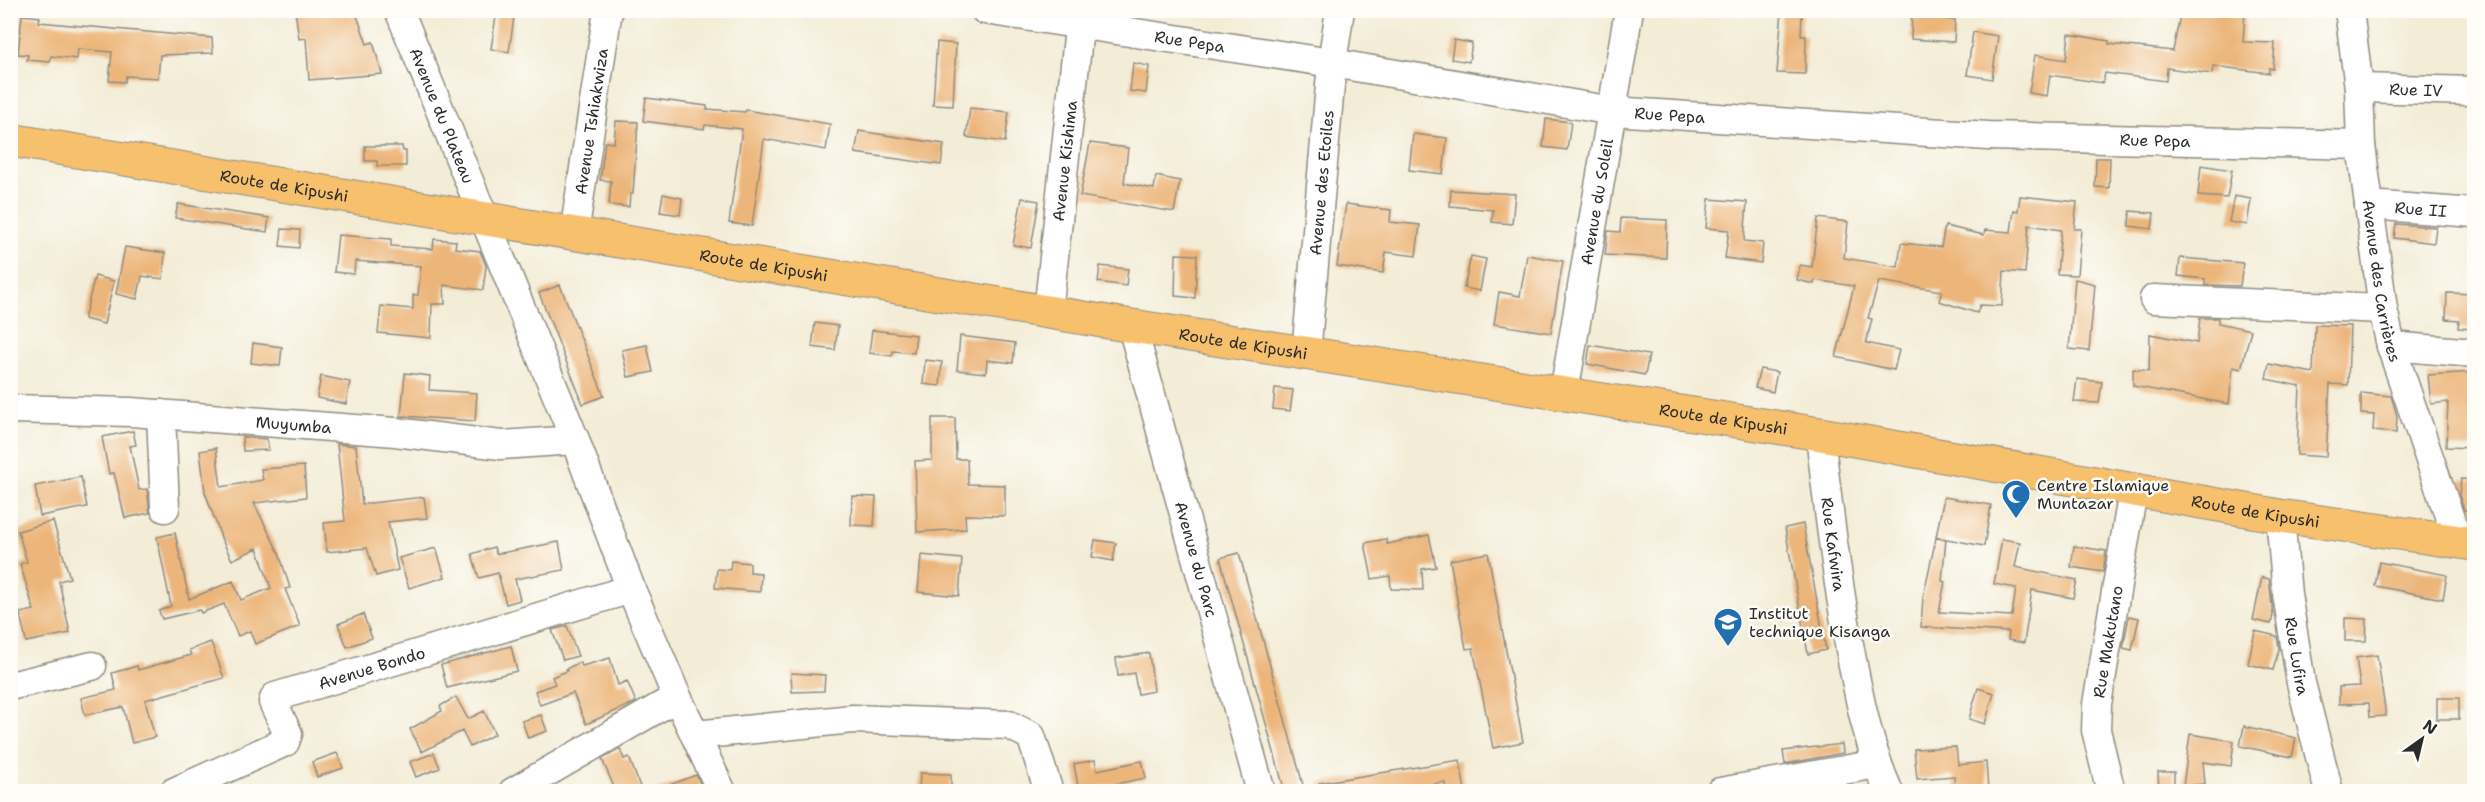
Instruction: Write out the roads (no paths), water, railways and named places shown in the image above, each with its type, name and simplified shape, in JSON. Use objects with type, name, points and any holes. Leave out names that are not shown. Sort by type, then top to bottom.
[{"type":"main road","name":"Route de Kipushi","points":[[10,140],[1132,326],[1820,434],[2280,516],[2466,543]]},
{"type":"street","name":"Avenue du Plateau","points":[[399,10],[575,440],[631,589],[677,697],[722,792]]},
{"type":"street","name":"Avenue Tshiakwiza","points":[[574,234],[608,10]]},
{"type":"street","name":"Rue Pepa","points":[[985,10],[1080,17],[1613,111],[1988,136],[2361,146]]},
{"type":"street","name":"Avenue des Etoiles","points":[[1306,354],[1332,63],[1340,10]]},
{"type":"street","name":"Avenue du Soleil","points":[[1564,393],[1629,10]]},
{"type":"street","name":"Avenue des Carrières","points":[[2349,10],[2359,88],[2361,146],[2391,346],[2466,543]]},
{"type":"street","name":"Avenue Kishima","points":[[1048,312],[1080,17]]},
{"type":"street","name":"Rue IV","points":[[2359,88],[2475,91]]},
{"type":"street","name":"Rue II","points":[[2369,205],[2475,213]]},
{"type":"street","points":[[2154,299],[2384,309]]},
{"type":"street","name":"Avenue du Parc","points":[[1132,326],[1261,792]]},
{"type":"street","points":[[2391,346],[2475,353]]},
{"type":"street","name":"Muyumba","points":[[10,409],[161,414],[395,432],[501,446],[575,440]]},
{"type":"street","points":[[161,414],[165,508]]},
{"type":"street","name":"Rue Kafwira","points":[[1820,434],[1833,549],[1845,626],[1860,704],[1877,765],[1888,792]]},
{"type":"street","name":"Rue Makutano","points":[[2111,792],[2096,730],[2097,704],[2133,491]]},
{"type":"street","name":"Rue Lufira","points":[[2280,516],[2287,594],[2301,683],[2329,792]]},
{"type":"street","name":"Avenue Bondo","points":[[174,792],[285,742],[288,734],[273,702],[275,697],[631,589]]},
{"type":"street","points":[[10,686],[92,666]]},
{"type":"street","points":[[513,792],[677,697]]},
{"type":"street","points":[[695,735],[853,719],[1009,725],[1031,736],[1049,792]]},
{"type":"street","points":[[1720,792],[1877,765]]},
{"type":"place","name":"Centre Islamique Muntazar","points":[[2016,520]]},
{"type":"place","name":"Institut technique Kisanga","points":[[1728,648]]}]
